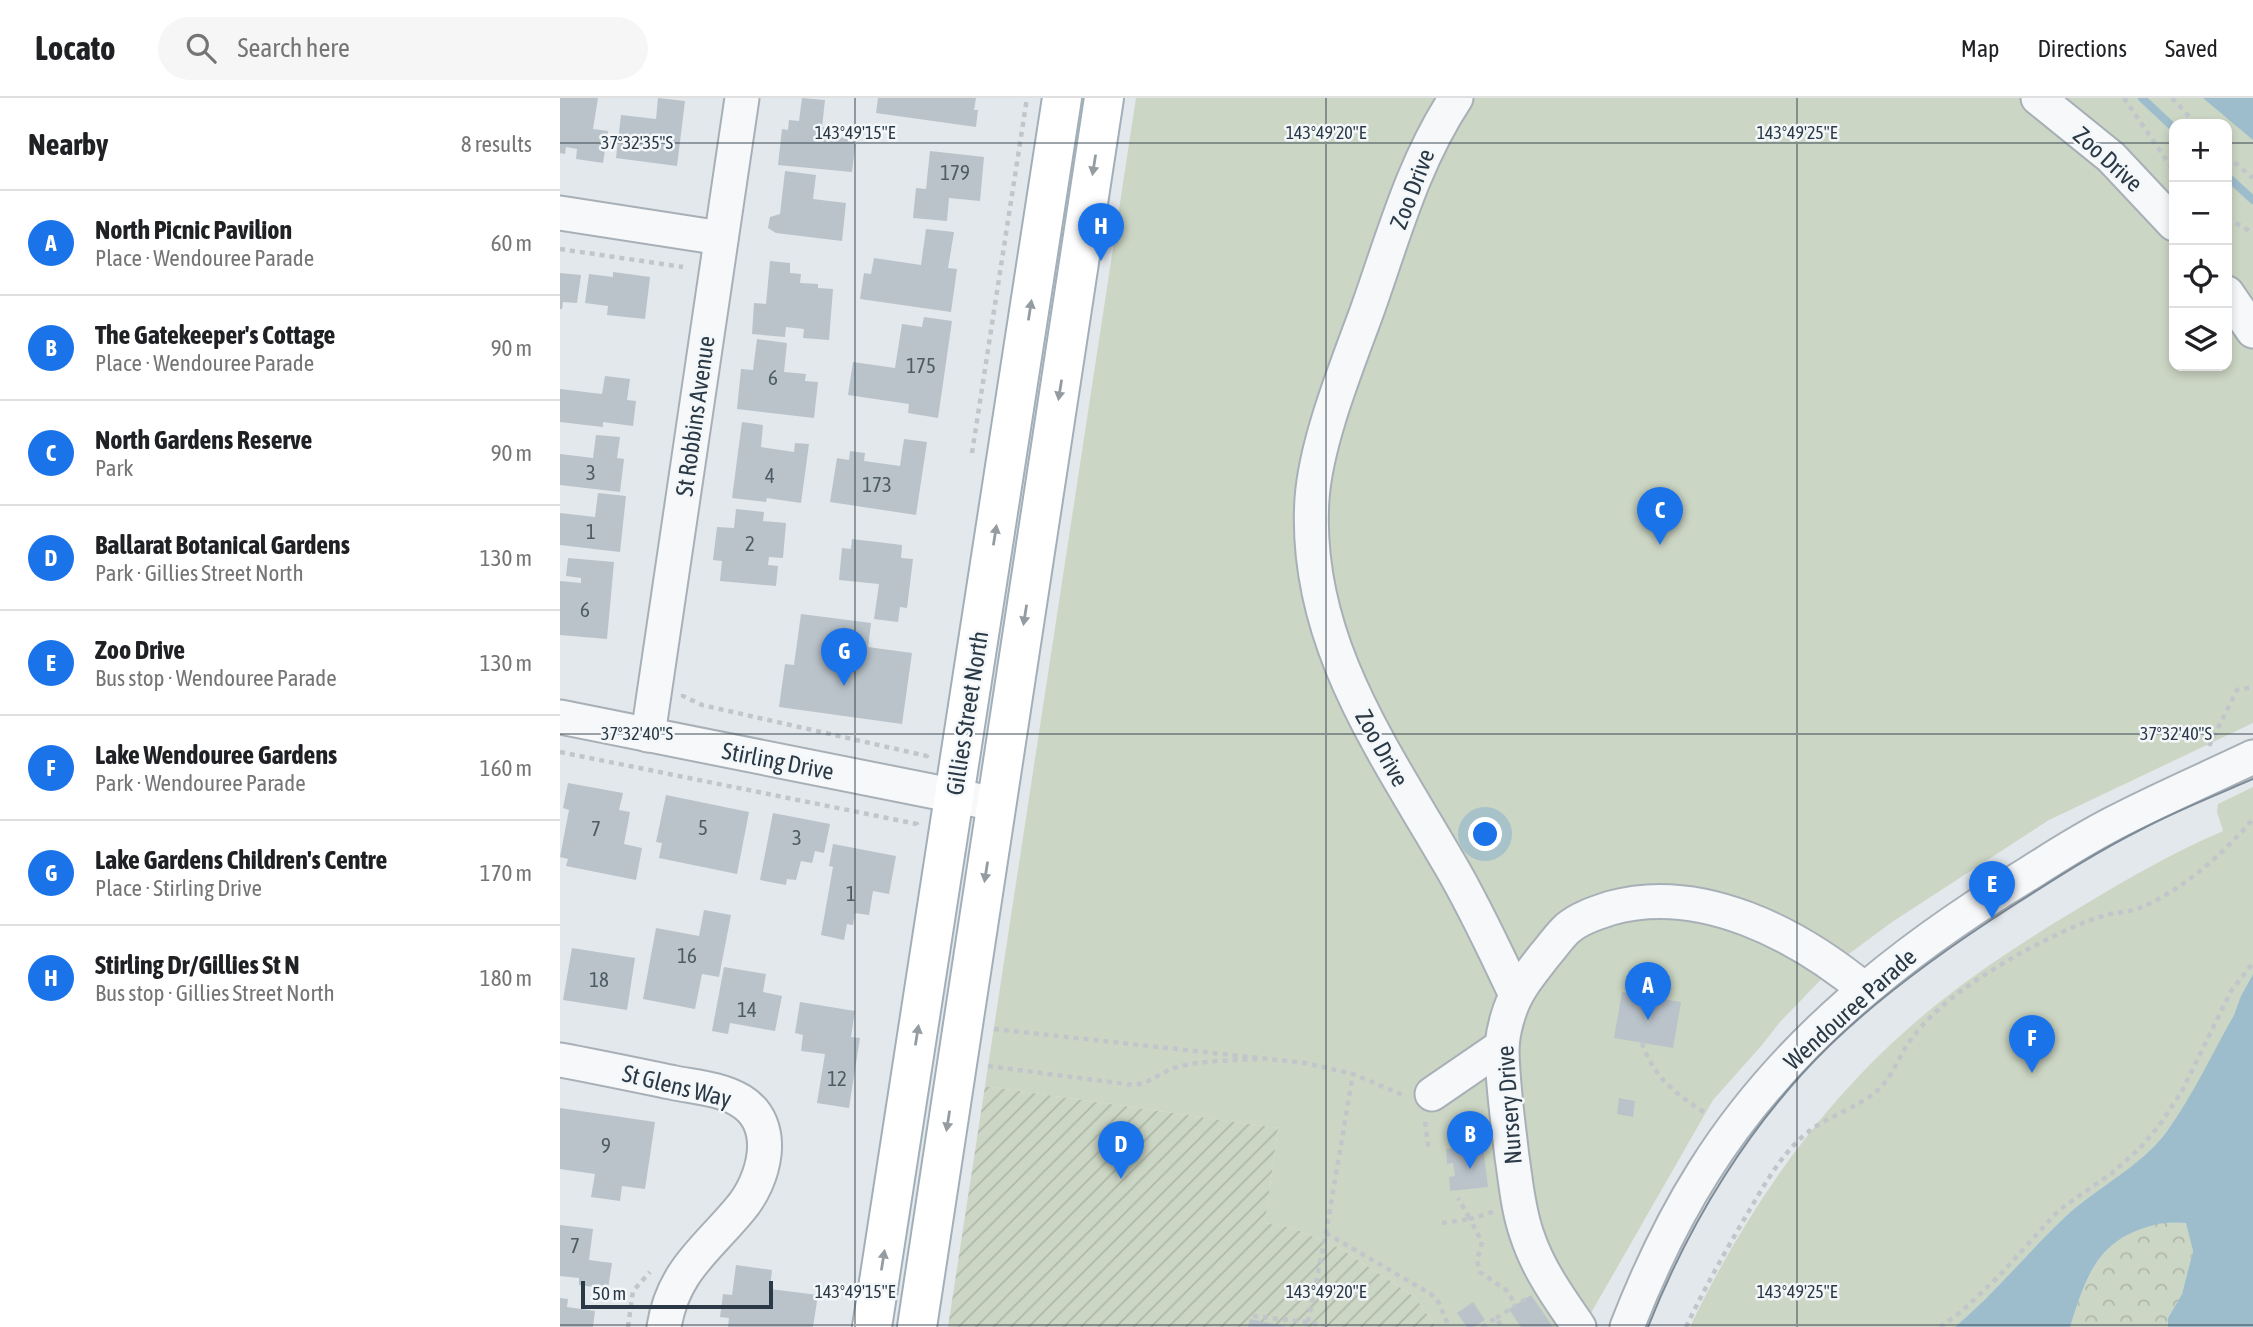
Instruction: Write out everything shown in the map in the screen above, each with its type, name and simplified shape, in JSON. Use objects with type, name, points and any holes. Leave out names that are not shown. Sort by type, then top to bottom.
[{"type":"main road","name":"Gillies Street North","points":[[872,1327],[1062,98]]},
{"type":"main road","name":"Gillies Street North","points":[[917,1327],[1104,98]]},
{"type":"street","name":"St Robbins Avenue","points":[[648,735],[742,98]]},
{"type":"street","name":"Zoo Drive","points":[[1456,98],[1439,123],[1410,187],[1323,443],[1312,500],[1314,552],[1325,617],[1353,695],[1370,731],[1451,866],[1516,995]]},
{"type":"street","name":"Zoo Drive","points":[[2038,98],[2111,157],[2169,219]]},
{"type":"street","points":[[560,213],[721,237]]},
{"type":"street","points":[[2232,300],[2253,331]]},
{"type":"street","name":"Stirling Drive","points":[[560,717],[996,804]]},
{"type":"street","name":"Wendouree Parade","points":[[1627,1327],[1681,1209],[1730,1133],[1786,1065],[1864,989],[1911,951],[1999,891],[2070,848],[2143,809],[2253,757]]},
{"type":"street","points":[[1516,995],[1560,937],[1576,922],[1616,907],[1664,900],[1693,904],[1773,930],[1819,954],[1864,989]]},
{"type":"street","name":"Nursery Drive","points":[[1516,995],[1504,1029],[1503,1046],[1509,1133],[1520,1212],[1526,1234],[1554,1291],[1579,1327]]},
{"type":"street","points":[[1428,1097],[1503,1046]]},
{"type":"street","name":"St Glens Way","points":[[560,1060],[721,1093],[747,1106],[761,1126],[764,1157],[754,1189],[679,1280],[670,1297],[664,1327]]},
{"type":"path","points":[[2124,98],[2169,163]]},
{"type":"path","points":[[2172,98],[2191,119]]},
{"type":"path","points":[[2232,160],[2253,178]]},
{"type":"path","points":[[2232,221],[2253,233]]},
{"type":"path","points":[[560,249],[683,267]]},
{"type":"path","points":[[2208,747],[2236,690],[2253,687]]},
{"type":"path","points":[[702,705],[927,755]]},
{"type":"path","points":[[560,752],[917,824]]},
{"type":"path","points":[[1686,1327],[1703,1290],[1769,1178],[1800,1139],[1816,1126],[1870,1097],[1879,1089],[1912,1038],[1951,999],[2019,954],[2068,929],[2106,915],[2138,909],[2172,891],[2203,867],[2253,819]]},
{"type":"path","points":[[1940,1327],[1962,1311],[1998,1277],[2059,1210],[2124,1164],[2152,1134],[2182,1091],[2231,990],[2253,963]]},
{"type":"path","points":[[990,1028],[1305,1063],[1353,1074],[1413,1099],[1428,1097],[1429,1152]]},
{"type":"path","points":[[1642,1043],[1654,1070],[1670,1089],[1709,1116]]},
{"type":"path","points":[[984,1066],[1133,1085],[1145,1084],[1171,1069],[1187,1065],[1268,1059]]},
{"type":"path","points":[[1308,1322],[1353,1074]]},
{"type":"path","points":[[1459,1200],[1482,1242],[1477,1261],[1480,1272],[1506,1290],[1516,1305]]},
{"type":"path","points":[[1443,1223],[1482,1215]]},
{"type":"path","points":[[1326,1233],[1431,1294],[1439,1303],[1449,1327]]},
{"type":"path","points":[[628,1327],[633,1292],[658,1263]]},
{"type":"path","points":[[1253,1316],[1308,1322],[1325,1327]]},
{"type":"path","points":[[1482,1327],[1496,1318],[1502,1327]]},
{"type":"green space","points":[[1136,98],[2253,98],[2253,723],[2049,820],[1892,922],[1838,962],[1780,1022],[1713,1100],[1583,1327],[1436,1327],[1415,1297],[1341,1249],[1293,1228],[1265,1223],[1278,1128],[985,1086]]},
{"type":"green space","points":[[2253,787],[2253,974],[2193,1091],[2155,1146],[2064,1218],[1984,1301],[1955,1327],[1690,1327],[1734,1244],[1785,1165],[1844,1092],[1876,1058],[1930,1009],[2014,949],[2132,877],[2223,831],[2217,812],[2218,804]]},
{"type":"green space","points":[[985,1086],[1278,1128],[1265,1223],[1293,1228],[1341,1249],[1415,1297],[1436,1327],[948,1327]]},
{"type":"green space","points":[[2187,1223],[2193,1251],[2182,1294],[2168,1318],[2168,1327],[2070,1327],[2089,1276],[2107,1250],[2135,1230],[2154,1224]]},
{"type":"water","points":[[2203,98],[2253,98],[2253,140],[2232,122],[2232,119],[2228,119]]},
{"type":"water","points":[[2253,974],[2253,1327],[2168,1327],[2168,1318],[2182,1294],[2193,1251],[2186,1223],[2174,1223],[2158,1224],[2135,1231],[2107,1250],[2089,1276],[2070,1327],[1955,1327],[1984,1301],[2065,1217],[2144,1156],[2167,1131],[2194,1089]]},
{"type":"building","points":[[560,98],[598,98],[593,129],[608,131],[603,163],[576,159],[577,149],[566,147],[565,154],[560,153]]},
{"type":"building","points":[[658,98],[685,101],[677,166],[616,158],[621,115],[656,119]]},
{"type":"building","points":[[802,98],[825,100],[822,127],[831,128],[830,136],[856,139],[852,172],[778,165],[782,129],[788,130],[789,120],[799,121]]},
{"type":"building","points":[[878,98],[976,98],[976,127],[876,113]]},
{"type":"building","points":[[930,151],[984,157],[980,201],[949,198],[947,221],[913,218],[916,188],[926,189]]},
{"type":"building","points":[[785,171],[816,175],[813,199],[846,203],[842,241],[776,233],[768,228],[770,217],[780,214]]},
{"type":"building","points":[[926,229],[954,232],[948,268],[957,269],[951,312],[860,299],[864,273],[871,274],[874,258],[921,265]]},
{"type":"building","points":[[770,261],[790,263],[790,273],[801,274],[800,283],[818,284],[818,288],[833,289],[829,340],[803,338],[804,329],[786,327],[785,337],[752,334],[754,303],[766,304]]},
{"type":"building","points":[[613,272],[650,277],[645,319],[607,315],[608,306],[585,303],[589,274],[613,277]]},
{"type":"building","points":[[560,273],[581,275],[577,303],[563,302],[562,309],[560,309]]},
{"type":"building","points":[[924,317],[952,321],[938,418],[908,413],[909,404],[848,395],[853,362],[895,368],[902,324],[922,327]]},
{"type":"building","points":[[757,339],[787,343],[784,372],[806,374],[805,381],[818,382],[814,418],[737,409],[741,369],[753,370]]},
{"type":"building","points":[[605,376],[630,379],[627,400],[636,401],[633,426],[603,422],[603,427],[560,422],[560,389],[602,394]]},
{"type":"building","points":[[742,422],[763,425],[761,447],[794,452],[795,443],[809,444],[801,503],[767,498],[766,502],[732,498]]},
{"type":"building","points":[[596,435],[620,437],[617,458],[624,459],[620,492],[560,485],[560,454],[593,458]]},
{"type":"building","points":[[904,439],[927,442],[916,515],[830,502],[837,458],[849,460],[850,451],[865,453],[864,461],[900,466]]},
{"type":"building","points":[[598,493],[626,496],[620,552],[560,545],[560,513],[595,517]]},
{"type":"building","points":[[736,509],[764,512],[763,521],[786,523],[783,558],[769,557],[768,565],[778,566],[776,586],[720,581],[722,561],[713,560],[717,527],[734,528]]},
{"type":"building","points":[[852,539],[902,545],[901,558],[913,559],[907,608],[900,607],[898,622],[874,619],[879,584],[839,580],[842,548],[851,549]]},
{"type":"building","points":[[568,558],[614,562],[607,639],[560,635],[560,581],[581,583],[581,578],[566,576]]},
{"type":"building","points":[[801,614],[871,623],[868,647],[912,653],[902,724],[779,707],[785,664],[794,665]]},
{"type":"building","points":[[568,783],[623,793],[619,810],[630,812],[624,844],[642,848],[636,880],[566,866],[568,859],[560,857],[569,810],[563,808]]},
{"type":"building","points":[[666,795],[749,812],[737,874],[659,858],[662,843],[656,842]]},
{"type":"building","points":[[773,813],[830,824],[824,853],[815,851],[812,863],[801,861],[796,880],[787,879],[786,885],[760,880]]},
{"type":"building","points":[[833,844],[896,856],[889,894],[873,891],[869,915],[855,913],[853,925],[847,924],[844,940],[821,935],[833,867],[829,866]]},
{"type":"building","points":[[704,910],[731,915],[719,977],[702,974],[695,1009],[643,999],[656,928],[699,936]]},
{"type":"building","points":[[572,948],[635,958],[627,1010],[563,1000]]},
{"type":"building","points":[[724,967],[766,974],[763,992],[782,996],[775,1031],[730,1023],[728,1034],[712,1031]]},
{"type":"building","points":[[1622,992],[1681,1002],[1673,1048],[1614,1038]]},
{"type":"building","points":[[800,1002],[855,1011],[851,1037],[860,1038],[849,1108],[817,1103],[825,1054],[801,1051],[803,1035],[795,1033]]},
{"type":"building","points":[[1619,1098],[1635,1101],[1633,1117],[1617,1114]]},
{"type":"building","points":[[560,1108],[655,1122],[645,1189],[622,1186],[620,1201],[591,1197],[595,1174],[560,1169]]},
{"type":"building","points":[[1483,1145],[1488,1187],[1450,1191],[1449,1177],[1455,1176],[1453,1163],[1447,1164],[1446,1149]]},
{"type":"building","points":[[560,1225],[593,1229],[589,1260],[612,1263],[608,1289],[579,1285],[579,1278],[560,1276]]},
{"type":"building","points":[[736,1265],[772,1270],[770,1289],[818,1295],[813,1327],[728,1327],[729,1318],[720,1317],[723,1294],[732,1295]]},
{"type":"building","points":[[1531,1295],[1553,1327],[1521,1327],[1509,1309]]},
{"type":"building","points":[[560,1298],[568,1299],[567,1307],[595,1311],[593,1327],[560,1327]]},
{"type":"building","points":[[1473,1302],[1485,1320],[1474,1327],[1467,1327],[1457,1313]]},
{"type":"building","points":[[1250,1319],[1285,1326],[1285,1327],[1248,1327]]},
{"type":"waterway","points":[[2142,98],[2169,123]]},
{"type":"waterway","points":[[2232,181],[2253,200]]},
{"type":"tram line","points":[[1648,1327],[1682,1250],[1724,1176],[1774,1107],[1830,1045],[1895,989],[1940,955],[2075,866],[2156,822],[2253,779]]},
{"type":"place","name":"Stirling Dr/Gillies St N","points":[[1101,261]]},
{"type":"place","name":"North Gardens Reserve","points":[[1660,545]]},
{"type":"place","name":"Lake Gardens Children's Centre","points":[[844,686]]},
{"type":"place","name":"Zoo Drive","points":[[1992,919]]},
{"type":"place","name":"North Picnic Pavilion","points":[[1648,1020]]},
{"type":"place","name":"Lake Wendouree Gardens","points":[[2032,1073]]},
{"type":"place","name":"The Gatekeeper's Cottage","points":[[1470,1169]]},
{"type":"place","name":"Ballarat Botanical Gardens","points":[[1121,1179]]}]
